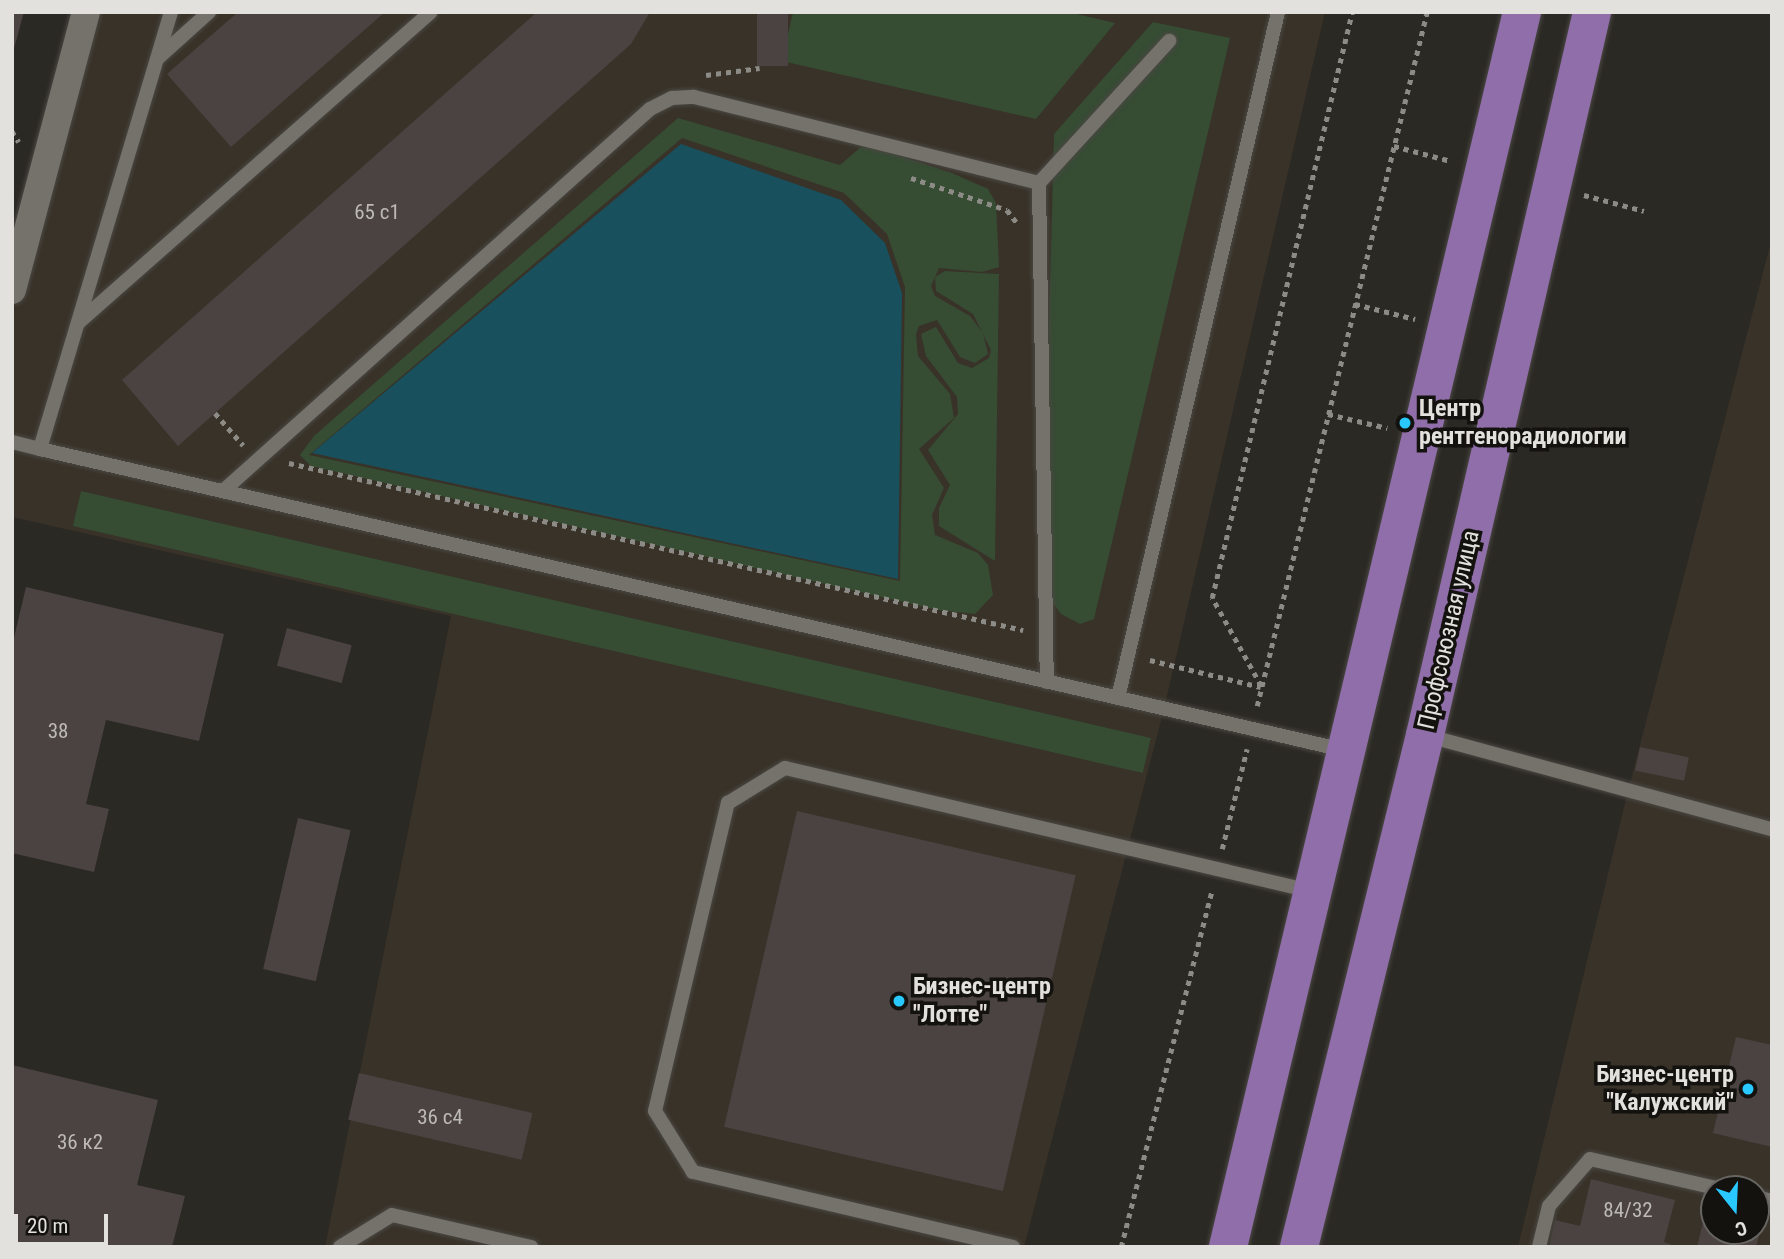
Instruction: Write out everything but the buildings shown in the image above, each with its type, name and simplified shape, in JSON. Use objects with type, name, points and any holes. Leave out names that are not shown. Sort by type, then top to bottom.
[{"type":"main road","points":[[1228,1247],[1344,750],[1522,12]]},
{"type":"main road","name":"Профсоюзная улица","points":[[1299,1247],[1425,735],[1592,12]]},
{"type":"street","points":[[12,290],[86,12]]},
{"type":"lane","points":[[40,449],[171,12]]},
{"type":"lane","points":[[157,59],[209,12]]},
{"type":"lane","points":[[77,324],[432,12]]},
{"type":"lane","points":[[1118,698],[1278,12]]},
{"type":"lane","points":[[1047,682],[1039,183],[1169,41]]},
{"type":"lane","points":[[223,491],[650,109],[672,98],[694,97],[1039,183]]},
{"type":"lane","points":[[12,442],[1344,750]]},
{"type":"lane","points":[[1425,735],[1772,829]]},
{"type":"lane","points":[[1013,1247],[693,1172],[655,1111],[728,803],[785,768],[1311,891]]},
{"type":"lane","points":[[1539,1247],[1549,1206],[1590,1159],[1700,1184]]},
{"type":"lane","points":[[340,1247],[391,1215],[531,1247]]},
{"type":"path","points":[[1262,688],[1212,598],[1352,12]]},
{"type":"path","points":[[1121,1247],[1218,869],[1427,12]]},
{"type":"path","points":[[694,76],[760,68]]},
{"type":"path","points":[[12,131],[19,142]]},
{"type":"path","points":[[906,176],[1007,210],[1021,235]]},
{"type":"path","points":[[1583,181],[1579,194],[1644,211]]},
{"type":"path","points":[[1355,304],[1423,321]]},
{"type":"path","points":[[215,413],[250,454],[1023,631],[1023,618]]},
{"type":"path","points":[[1150,660],[1262,688]]},
{"type":"shaded area","points":[[93,12],[1325,12],[1164,709],[1024,1247],[325,1247],[451,616],[12,517],[12,317]]},
{"type":"shaded area","points":[[1772,238],[1772,1247],[1518,1247],[1628,791]]},
{"type":"green space","points":[[793,12],[1068,12],[1115,23],[1036,119],[782,61]]},
{"type":"green space","points":[[1153,22],[1230,38],[1094,619],[1080,624],[1061,614],[1048,596],[1043,556],[1054,134]]},
{"type":"green space","points":[[678,118],[840,165],[861,147],[875,148],[952,173],[988,189],[996,203],[999,267],[982,272],[939,268],[931,286],[935,296],[970,316],[983,333],[988,354],[975,363],[960,357],[937,320],[919,326],[916,334],[918,356],[950,394],[954,418],[919,449],[944,488],[932,515],[935,535],[978,553],[988,565],[993,595],[975,614],[938,610],[311,466],[300,455],[314,436]],"holes":[[[682,138],[844,193],[887,234],[905,287],[900,581],[309,455]]]},
{"type":"green space","points":[[945,271],[999,274],[995,561],[939,526],[939,508],[950,485],[928,450],[958,414],[957,397],[926,356],[921,334],[936,327],[958,363],[972,368],[989,358],[991,350],[973,314],[936,291],[935,277]]},
{"type":"green space","points":[[81,491],[1151,738],[1143,773],[73,526]]},
{"type":"water","points":[[681,144],[841,200],[885,243],[902,293],[898,579],[312,453]]},
{"type":"place","name":"Центр рентгенорадиологии","points":[[1405,423]]},
{"type":"place","name":"Бизнес-центр \"Лотте\"","points":[[899,1001]]},
{"type":"place","name":"Бизнес-центр \"Калужский\"","points":[[1748,1089]]}]
